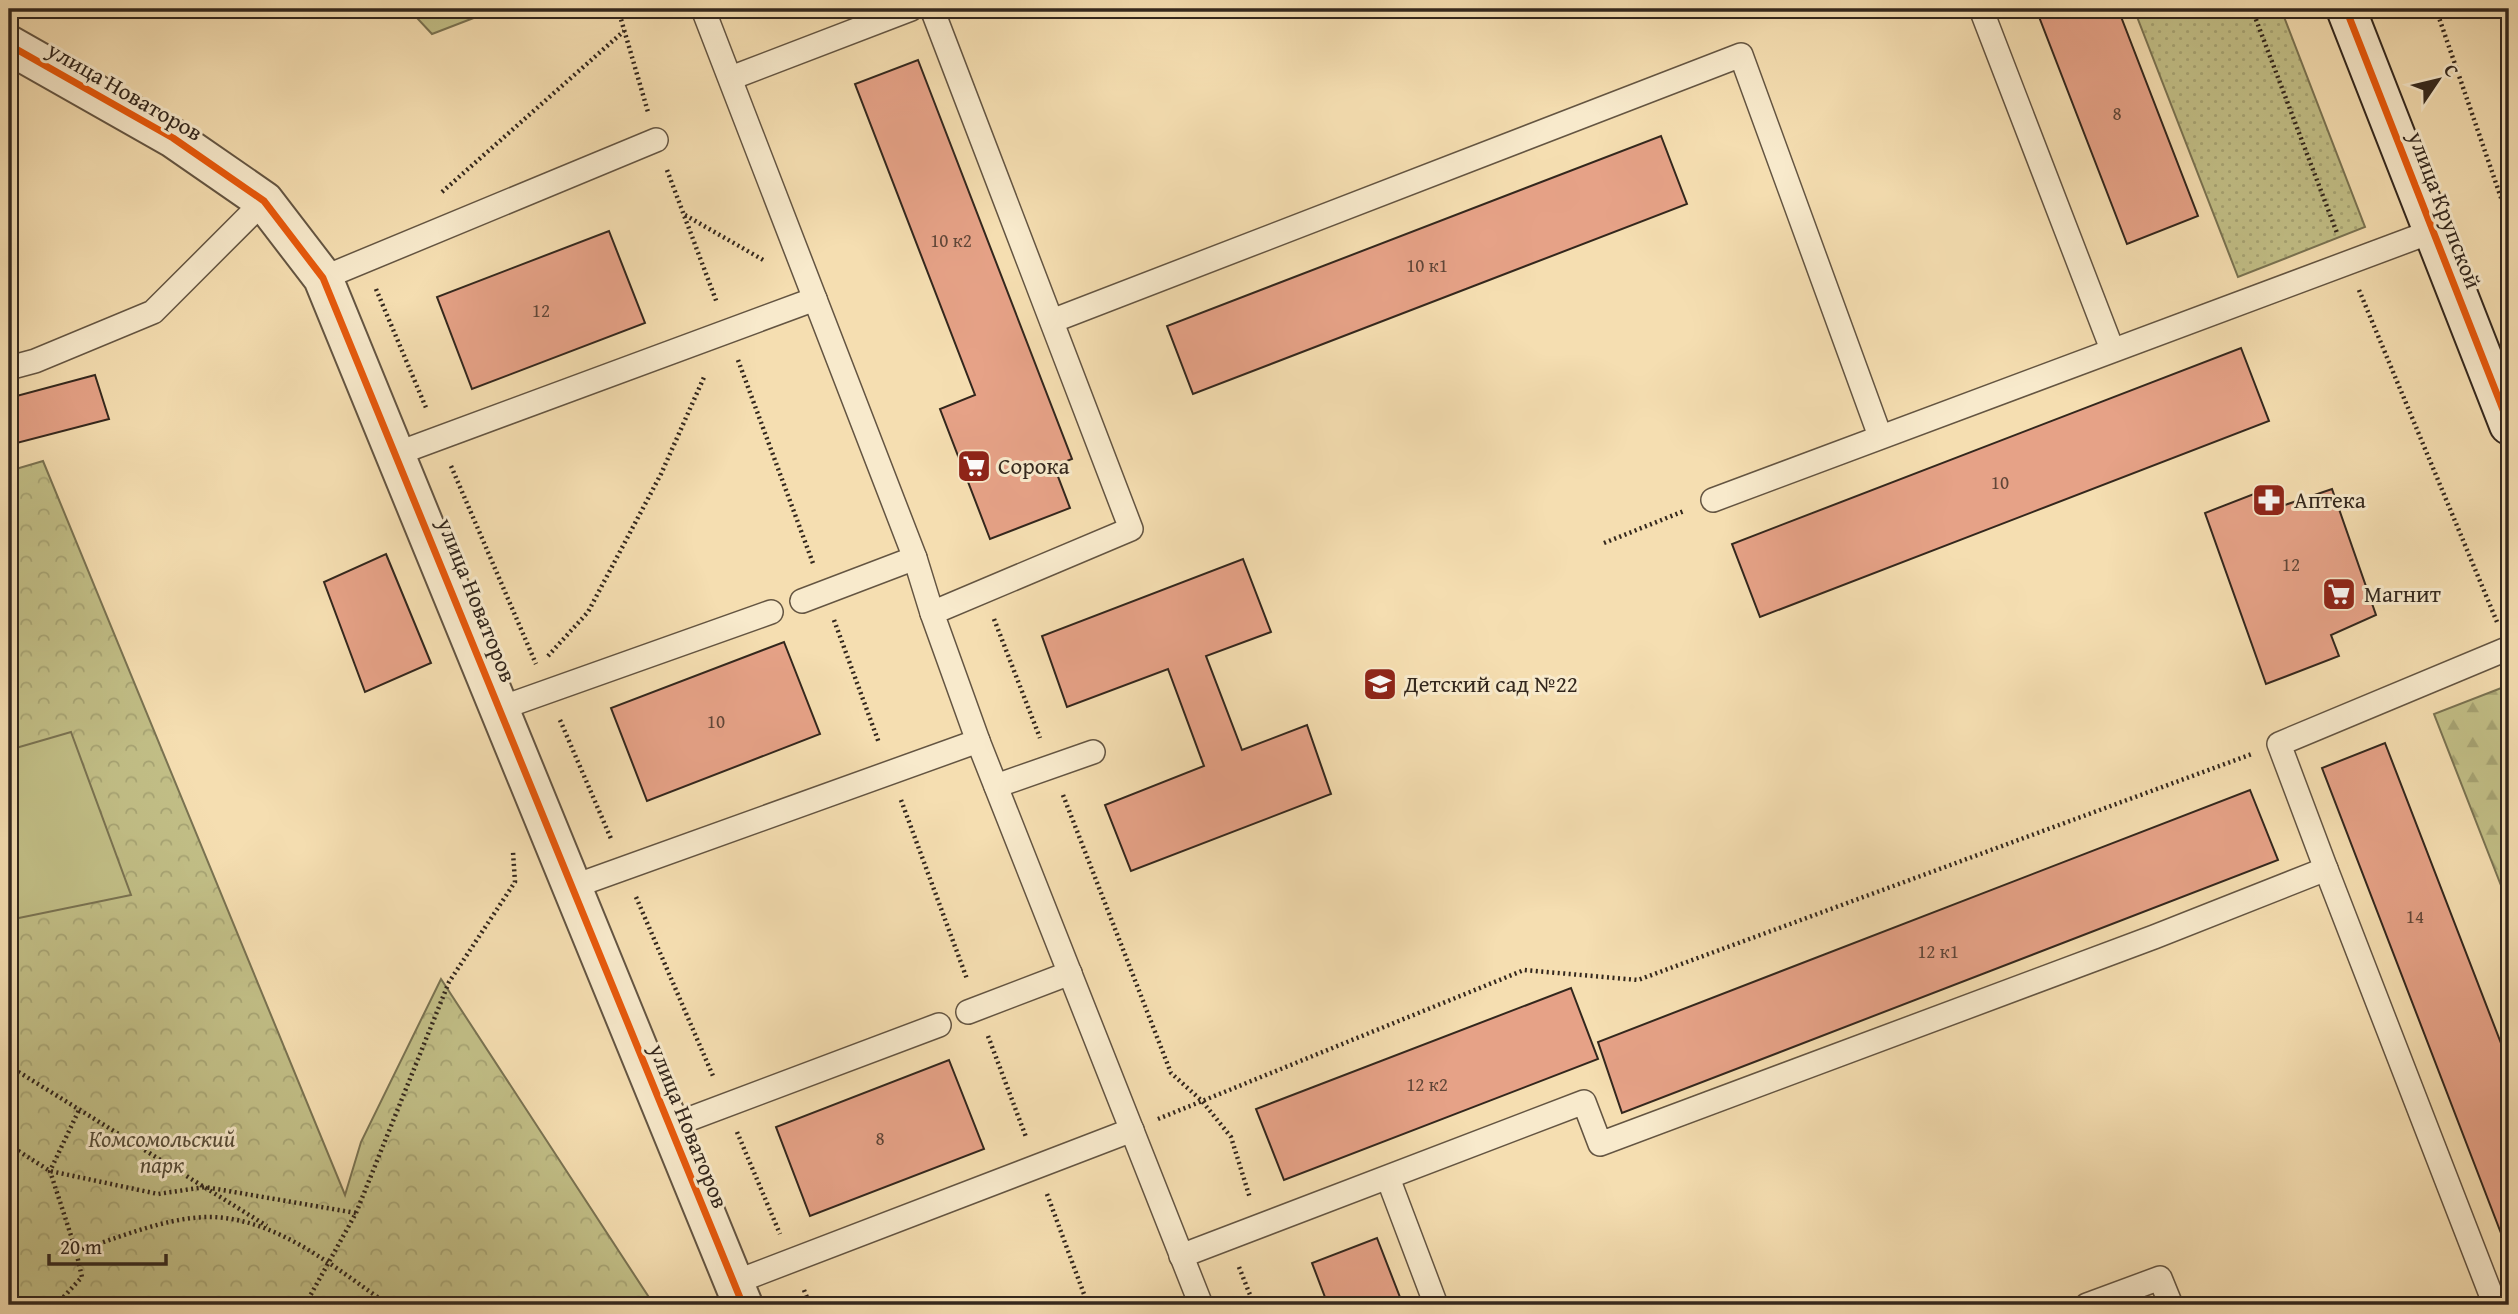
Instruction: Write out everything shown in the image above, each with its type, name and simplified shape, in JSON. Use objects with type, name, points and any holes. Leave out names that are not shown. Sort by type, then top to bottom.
[{"type":"street","name":"улица Крупской","points":[[2346,9],[2509,425]]},
{"type":"street","name":"улица Новаторов","points":[[9,45],[173,138],[264,201],[323,278],[501,708],[668,1127],[738,1294]]},
{"type":"lane","points":[[703,9],[915,558],[978,741],[1201,1305]]},
{"type":"lane","points":[[731,78],[911,9]]},
{"type":"lane","points":[[932,9],[1131,528],[932,613]]},
{"type":"lane","points":[[1981,9],[2112,349]]},
{"type":"lane","points":[[1052,321],[1741,55],[1880,436]]},
{"type":"lane","points":[[323,278],[656,140]]},
{"type":"lane","points":[[9,368],[153,312],[264,201]]},
{"type":"lane","points":[[1713,500],[2433,231]]},
{"type":"lane","points":[[396,454],[727,331],[813,293]]},
{"type":"lane","points":[[802,601],[915,558]]},
{"type":"lane","points":[[501,708],[771,612]]},
{"type":"lane","points":[[2495,1305],[2279,744],[2509,648]]},
{"type":"lane","points":[[572,887],[978,741]]},
{"type":"lane","points":[[996,786],[1093,752]]},
{"type":"lane","points":[[1181,1256],[1584,1102],[1600,1144],[2326,870]]},
{"type":"lane","points":[[973,1010],[1070,973]]},
{"type":"lane","points":[[668,1127],[939,1025]]},
{"type":"lane","points":[[738,1294],[791,1260],[1132,1130]]},
{"type":"lane","points":[[1388,1178],[1436,1305]]},
{"type":"lane","points":[[2087,1305],[2160,1278],[2171,1305]]},
{"type":"path","points":[[618,9],[656,140],[890,772],[973,1010],[1037,1166],[1088,1305]]},
{"type":"path","points":[[2252,9],[2348,262],[2509,648]]},
{"type":"path","points":[[2436,9],[2509,221]]},
{"type":"path","points":[[436,197],[624,32]]},
{"type":"path","points":[[684,215],[813,293]]},
{"type":"path","points":[[363,261],[538,667],[588,612],[661,474],[727,331]]},
{"type":"path","points":[[1604,543],[1713,500]]},
{"type":"path","points":[[983,591],[1171,1073],[1202,1101],[1231,1137],[1254,1209],[1228,1238],[1254,1305]]},
{"type":"path","points":[[548,692],[810,1305]]},
{"type":"path","points":[[1132,1130],[1524,970],[1639,980],[2279,744]]},
{"type":"path","points":[[305,1305],[356,1213],[449,982],[515,882],[512,842]]},
{"type":"path","points":[[9,1066],[389,1305]]},
{"type":"path","points":[[56,1305],[82,1277],[50,1171],[79,1110]]},
{"type":"path","points":[[9,1145],[50,1171],[158,1194],[205,1187],[356,1213]]},
{"type":"path","points":[[76,1251],[153,1227],[211,1217],[249,1222],[277,1233]]},
{"type":"green space","points":[[414,9],[497,9],[432,34],[417,18]]},
{"type":"green space","points":[[2134,9],[2281,9],[2365,227],[2238,277]]},
{"type":"green space","name":"Комсомольский парк","points":[[43,461],[345,1195],[361,1142],[441,979],[654,1305],[9,1305],[9,471]]},
{"type":"green space","points":[[2509,685],[2509,906],[2434,714]]},
{"type":"green space","points":[[71,732],[131,895],[9,920],[9,750]]},
{"type":"building","points":[[2036,9],[2118,9],[2198,216],[2127,244]]},
{"type":"building","points":[[918,60],[1072,459],[1054,466],[1070,508],[990,539],[940,409],[975,395],[855,84]]},
{"type":"building","points":[[1661,136],[1687,204],[1193,394],[1167,326]]},
{"type":"building","points":[[609,231],[645,323],[472,389],[437,297]]},
{"type":"building","points":[[2241,348],[2269,421],[1760,617],[1732,544]]},
{"type":"building","points":[[95,375],[109,419],[9,445],[9,398]]},
{"type":"building","points":[[2277,485],[2285,505],[2332,489],[2376,615],[2331,635],[2339,656],[2266,684],[2205,513]]},
{"type":"building","points":[[386,554],[431,663],[365,692],[324,582]]},
{"type":"building","points":[[1243,559],[1271,632],[1206,656],[1242,750],[1307,725],[1331,794],[1131,871],[1105,805],[1204,766],[1168,669],[1067,707],[1042,636]]},
{"type":"building","points":[[784,642],[820,734],[647,801],[611,708]]},
{"type":"building","points":[[2385,743],[2509,1064],[2509,1254],[2322,768]]},
{"type":"building","points":[[2250,790],[2278,860],[1622,1113],[1598,1042]]},
{"type":"building","points":[[1571,988],[1598,1059],[1284,1180],[1256,1109]]},
{"type":"building","points":[[949,1060],[984,1149],[810,1216],[776,1127]]},
{"type":"building","points":[[1377,1238],[1403,1305],[1328,1305],[1312,1263]]},
{"type":"cycle path","points":[[2346,9],[2509,425]]},
{"type":"cycle path","points":[[9,45],[173,138],[264,201],[323,278],[743,1305]]},
{"type":"place","name":"Сорока","points":[[974,466]]},
{"type":"place","name":"Аптека","points":[[2269,500]]},
{"type":"place","name":"Магнит","points":[[2339,594]]},
{"type":"place","name":"Детский сад №22","points":[[1380,684]]}]
